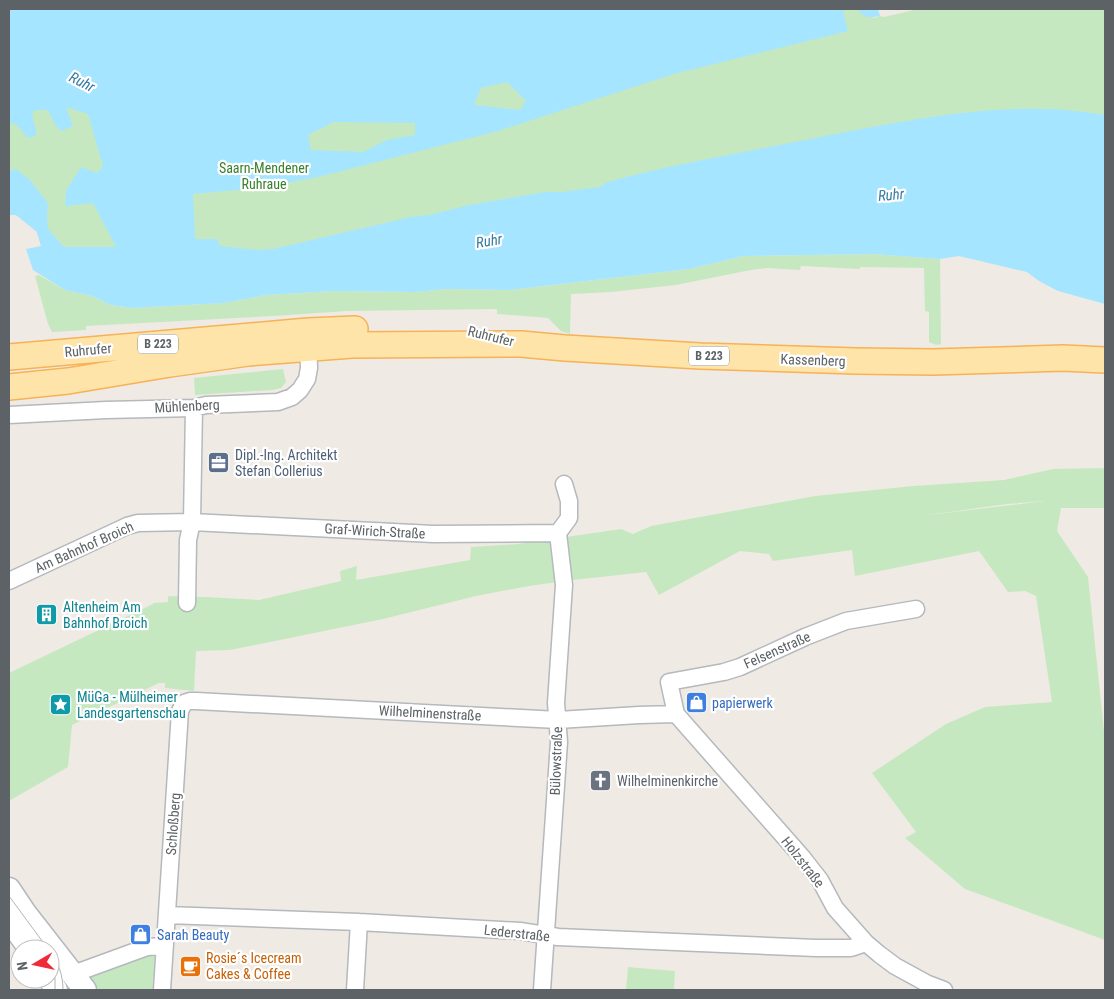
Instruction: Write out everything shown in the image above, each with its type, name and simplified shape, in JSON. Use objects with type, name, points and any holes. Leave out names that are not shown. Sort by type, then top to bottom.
[{"type":"main road","name":"Ruhrufer","points":[[9,387],[68,381],[248,353],[352,329],[465,329],[521,344]]},
{"type":"main road","name":"Ruhrufer","points":[[9,357],[308,340]]},
{"type":"main road","name":"Kassenberg","points":[[521,344],[700,356],[856,361],[934,362],[1063,358],[1105,360]]},
{"type":"main road","points":[[9,889],[79,985]]},
{"type":"main road","points":[[9,920],[23,939]]},
{"type":"street","name":"Mühlenberg","points":[[9,415],[194,408],[206,405],[278,402],[292,397],[300,390],[307,379],[309,368],[308,340]]},
{"type":"street","points":[[187,603],[188,540],[192,522],[194,408]]},
{"type":"street","points":[[558,534],[569,518],[569,501],[564,484]]},
{"type":"street","name":"Graf-Wirich-Straße","points":[[192,522],[433,534],[558,534]]},
{"type":"street","name":"Am Bahnhof Broich","points":[[9,581],[127,526],[138,523],[192,522]]},
{"type":"street","name":"Bülowstraße","points":[[542,990],[559,742],[556,703],[564,579],[558,534]]},
{"type":"street","name":"Felsenstraße","points":[[676,714],[669,682],[724,672],[740,667],[805,637],[846,621],[916,609]]},
{"type":"street","name":"Wilhelminenstraße","points":[[184,703],[196,701],[558,720],[676,714]]},
{"type":"street","name":"Schloßberg","points":[[162,990],[180,711],[184,703]]},
{"type":"street","name":"Holzstraße","points":[[676,714],[802,857],[820,880],[835,908],[866,943],[895,966],[927,987],[944,990]]},
{"type":"street","name":"Lederstraße","points":[[167,915],[359,922],[520,931],[546,936],[816,948],[852,948],[866,943]]},
{"type":"street","points":[[356,990],[359,922]]},
{"type":"street","points":[[79,985],[147,947],[165,946]]},
{"type":"green space","name":"Saarn-Mendener Ruhraue","points":[[858,9],[874,18],[918,9],[1105,9],[1105,205],[265,280],[41,246],[37,232],[24,220],[9,211],[9,100]]},
{"type":"green space","points":[[873,254],[940,259],[941,344],[936,345],[929,342],[929,312],[925,311],[924,268],[861,267],[859,269],[801,266],[800,270],[767,268],[676,285],[571,294],[570,334],[561,331],[548,318],[497,314],[497,309],[347,311],[86,326],[86,330],[52,332],[48,324],[35,276],[39,275],[65,290],[92,296],[111,305],[132,308],[224,303],[266,295],[334,291],[509,290],[689,269],[743,256]]},
{"type":"green space","points":[[283,369],[286,382],[281,388],[195,395],[194,378]]},
{"type":"green space","points":[[1105,468],[1105,508],[1061,508],[1057,531],[1088,577],[1105,741],[1105,940],[965,889],[905,838],[916,832],[872,773],[946,724],[985,707],[1052,702],[1036,596],[1025,591],[1008,592],[979,551],[855,576],[852,550],[773,561],[769,554],[740,551],[659,595],[646,572],[573,580],[476,596],[383,619],[230,650],[196,651],[194,691],[165,688],[165,683],[159,683],[72,725],[68,767],[9,801],[9,673],[153,603],[168,602],[168,596],[259,600],[341,581],[340,571],[357,566],[356,580],[470,560],[471,547],[518,544],[621,529],[633,534],[651,526],[815,496],[913,486],[1004,480],[1053,469]],"holes":[[[1045,501],[928,515],[1007,504]]]},
{"type":"green space","points":[[146,952],[155,957],[153,990],[99,990],[88,978]]},
{"type":"green space","points":[[628,967],[675,971],[674,990],[626,990]]},
{"type":"water","name":"Ruhr","points":[[9,9],[848,9],[843,11],[848,31],[674,74],[498,131],[318,177],[258,188],[193,194],[195,239],[218,239],[219,246],[258,250],[273,249],[469,205],[545,192],[600,187],[607,182],[679,165],[913,120],[991,110],[1067,110],[1105,115],[1105,304],[1058,291],[1027,272],[959,256],[940,259],[873,254],[743,256],[689,269],[509,290],[334,291],[266,295],[224,303],[132,308],[111,305],[92,296],[65,290],[33,270],[26,249],[41,246],[37,232],[16,215],[9,215],[9,171],[16,169],[30,180],[48,203],[48,229],[64,247],[116,247],[93,203],[65,206],[66,191],[81,167],[97,173],[103,166],[88,114],[66,107],[73,126],[61,131],[54,123],[48,110],[35,110],[32,115],[37,135],[28,138],[17,125],[9,122]],"holes":[[[507,82],[526,101],[520,110],[474,105],[481,88]],[[334,122],[415,123],[415,135],[387,140],[363,152],[311,150],[308,135]]]},
{"type":"water","points":[[858,9],[878,9],[880,16],[867,17]]},
{"type":"tram line","points":[[9,896],[41,939]]},
{"type":"tram line","points":[[60,970],[63,990]]},
{"type":"place","name":"Dipl.-Ing. Architekt Stefan Collerius","points":[[219,463]]},
{"type":"place","name":"Altenheim Am Bahnhof Broich","points":[[47,615]]},
{"type":"place","name":"papierwerk","points":[[696,703]]},
{"type":"place","name":"MüGa - Mülheimer Landesgartenschau","points":[[61,705]]},
{"type":"place","name":"Wilhelminenkirche","points":[[601,781]]},
{"type":"place","name":"Sarah Beauty","points":[[141,935]]},
{"type":"place","name":"Rosie´s Icecream Cakes & Coffee","points":[[190,966]]}]
